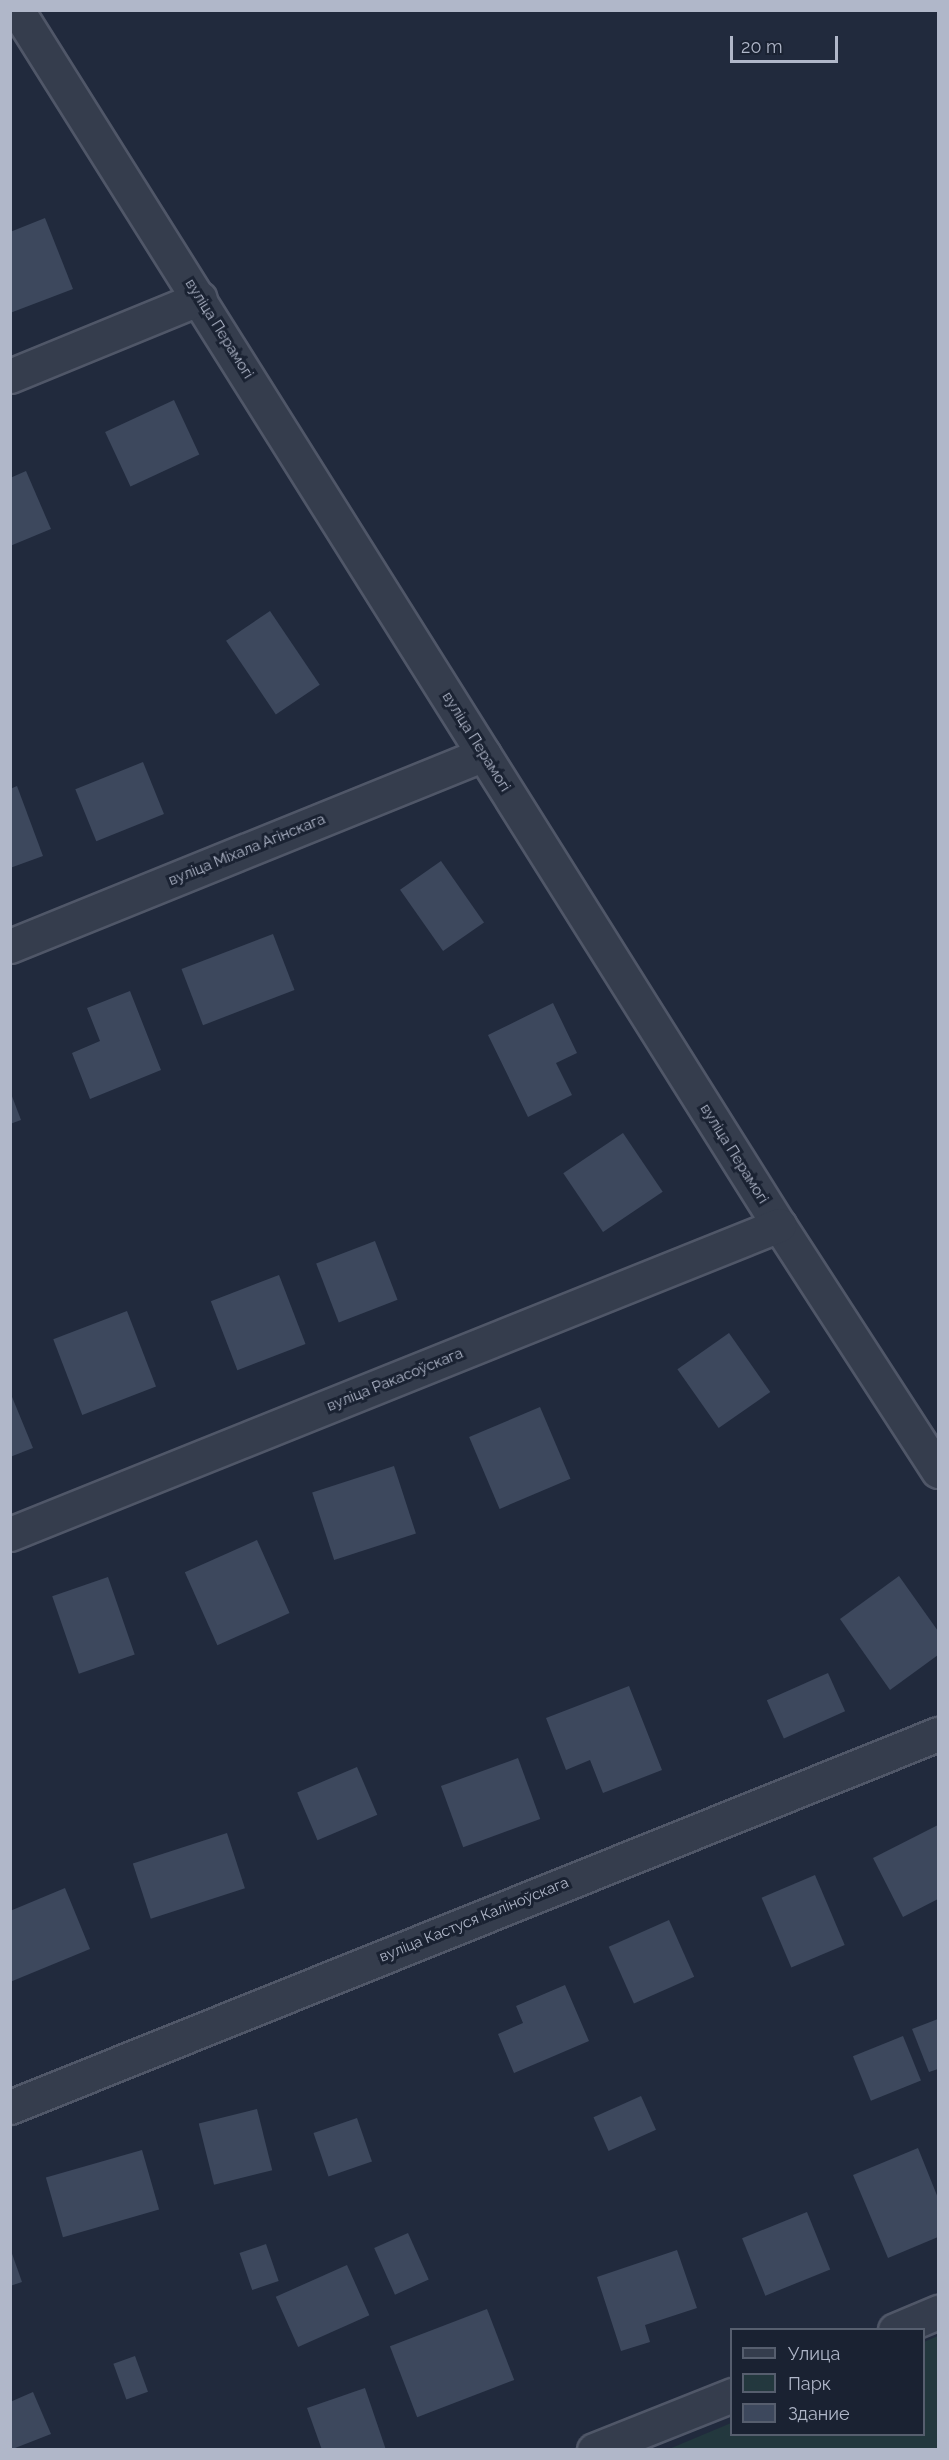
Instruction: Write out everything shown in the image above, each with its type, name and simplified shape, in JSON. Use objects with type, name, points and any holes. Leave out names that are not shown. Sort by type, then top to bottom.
[{"type":"street","name":"вуліца Перамогі","points":[[16,10],[200,298],[779,1225],[939,1472]]},
{"type":"street","points":[[10,376],[200,298]]},
{"type":"street","name":"вуліца Міхала Агінскага","points":[[10,946],[484,754]]},
{"type":"street","name":"вуліца Ракасоўскага","points":[[10,1534],[779,1225]]},
{"type":"street","name":"вуліца Кастуся Каліноўскага","points":[[10,2107],[939,1734]]},
{"type":"street","points":[[900,2328],[939,2312]]},
{"type":"street","points":[[594,2450],[730,2396]]},
{"type":"green space","points":[[938,2336],[938,2449],[669,2449],[730,2423],[730,2436],[925,2436],[925,2342]]},
{"type":"building","points":[[45,218],[73,289],[10,313],[10,232]]},
{"type":"building","points":[[174,400],[199,454],[130,486],[105,432]]},
{"type":"building","points":[[26,471],[51,529],[10,546],[10,478]]},
{"type":"building","points":[[270,611],[320,685],[276,714],[226,641]]},
{"type":"building","points":[[143,762],[164,814],[96,841],[75,789]]},
{"type":"building","points":[[17,786],[43,856],[10,868],[10,789]]},
{"type":"building","points":[[441,861],[484,922],[443,951],[400,890]]},
{"type":"building","points":[[273,934],[295,990],[203,1025],[182,969]]},
{"type":"building","points":[[130,991],[161,1070],[90,1099],[72,1053],[100,1041],[87,1008]]},
{"type":"building","points":[[553,1003],[577,1053],[556,1063],[572,1095],[528,1117],[488,1035]]},
{"type":"building","points":[[10,1091],[21,1120],[10,1124]]},
{"type":"building","points":[[623,1133],[663,1192],[603,1232],[563,1173]]},
{"type":"building","points":[[375,1241],[398,1300],[339,1322],[316,1264]]},
{"type":"building","points":[[279,1275],[306,1344],[237,1370],[211,1301]]},
{"type":"building","points":[[127,1311],[156,1387],[82,1415],[53,1339]]},
{"type":"building","points":[[729,1333],[770,1392],[719,1428],[677,1369]]},
{"type":"building","points":[[10,1392],[33,1448],[10,1457]]},
{"type":"building","points":[[540,1407],[570,1479],[500,1509],[469,1437]]},
{"type":"building","points":[[394,1466],[416,1534],[334,1560],[312,1493]]},
{"type":"building","points":[[257,1540],[290,1613],[217,1645],[185,1572]]},
{"type":"building","points":[[899,1576],[938,1631],[938,1655],[890,1690],[840,1619]]},
{"type":"building","points":[[108,1577],[135,1655],[79,1674],[52,1596]]},
{"type":"building","points":[[828,1673],[845,1711],[784,1739],[767,1700]]},
{"type":"building","points":[[629,1686],[662,1770],[603,1793],[590,1760],[566,1770],[546,1718]]},
{"type":"building","points":[[518,1758],[540,1819],[463,1847],[441,1786]]},
{"type":"building","points":[[357,1767],[377,1815],[317,1840],[297,1792]]},
{"type":"building","points":[[938,1825],[938,1899],[903,1917],[873,1858]]},
{"type":"building","points":[[227,1833],[245,1888],[151,1919],[133,1864]]},
{"type":"building","points":[[815,1875],[845,1945],[791,1968],[762,1898]]},
{"type":"building","points":[[65,1888],[90,1949],[10,1982],[10,1911]]},
{"type":"building","points":[[669,1920],[694,1977],[634,2003],[609,1947]]},
{"type":"building","points":[[565,1985],[589,2041],[514,2073],[498,2034],[523,2023],[516,2006]]},
{"type":"building","points":[[938,2019],[938,2069],[929,2072],[912,2029]]},
{"type":"building","points":[[903,2036],[921,2081],[871,2101],[853,2056]]},
{"type":"building","points":[[641,2096],[656,2130],[609,2151],[593,2117]]},
{"type":"building","points":[[257,2109],[272,2170],[214,2185],[199,2124]]},
{"type":"building","points":[[357,2118],[372,2161],[328,2176],[314,2133]]},
{"type":"building","points":[[918,2148],[938,2198],[938,2237],[888,2258],[853,2175]]},
{"type":"building","points":[[142,2150],[159,2210],[63,2237],[46,2178]]},
{"type":"building","points":[[807,2212],[830,2269],[765,2296],[742,2238]]},
{"type":"building","points":[[408,2233],[429,2280],[395,2295],[374,2248]]},
{"type":"building","points":[[266,2244],[279,2281],[252,2290],[240,2253]]},
{"type":"building","points":[[10,2248],[22,2282],[10,2286]]},
{"type":"building","points":[[677,2250],[697,2308],[645,2325],[650,2342],[621,2351],[597,2277]]},
{"type":"building","points":[[347,2265],[369,2315],[298,2347],[276,2297]]},
{"type":"building","points":[[487,2309],[514,2380],[417,2417],[390,2346]]},
{"type":"building","points":[[135,2356],[148,2392],[126,2400],[113,2364]]},
{"type":"building","points":[[365,2388],[386,2450],[322,2450],[307,2408]]},
{"type":"building","points":[[33,2392],[51,2434],[10,2450],[10,2402]]}]
